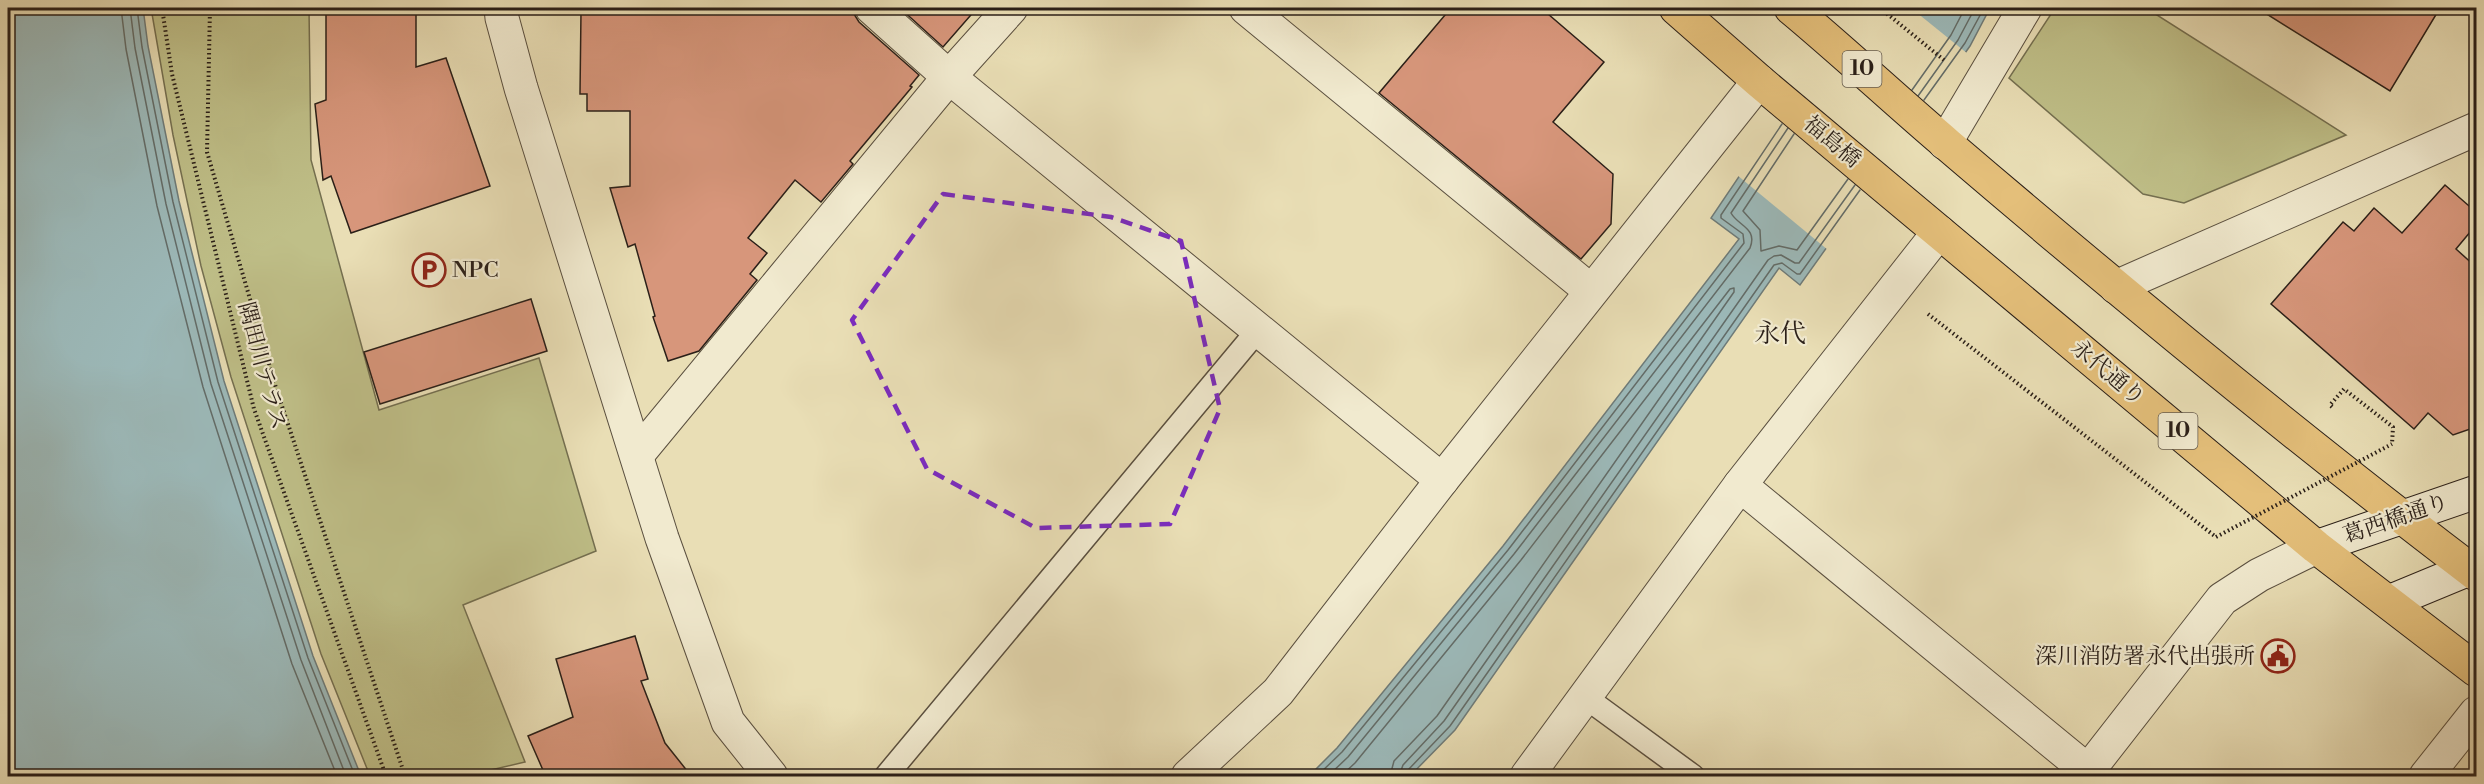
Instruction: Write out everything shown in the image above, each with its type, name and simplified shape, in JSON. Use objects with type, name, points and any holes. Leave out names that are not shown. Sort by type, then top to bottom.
[{"type":"main road","name":"10","points":[[1676,8],[1769,89]]},
{"type":"main road","name":"10","points":[[1796,12],[1934,133],[2116,286],[2400,518],[2474,570]]},
{"type":"main road","name":"福島橋","points":[[1769,89],[1884,186]]},
{"type":"main road","name":"永代通り","points":[[1884,186],[2316,547],[2476,670]]},
{"type":"street","points":[[501,8],[521,88],[662,538],[728,722],[771,777]]},
{"type":"street","points":[[872,8],[950,77],[1442,480]]},
{"type":"street","points":[[637,455],[950,77],[1011,8]]},
{"type":"street","points":[[1245,8],[1591,291]]},
{"type":"street","points":[[1934,133],[2025,8]]},
{"type":"street","points":[[1188,777],[1278,692],[1591,291],[1769,89]]},
{"type":"street","points":[[2116,286],[2476,129]]},
{"type":"street","points":[[1527,777],[1740,485],[1939,232]]},
{"type":"street","points":[[1740,485],[2089,775]]},
{"type":"street","name":"葛西橋通り","points":[[2089,775],[2222,599],[2259,574],[2316,547],[2476,492]]},
{"type":"street","points":[[2389,603],[2474,570]]},
{"type":"street","points":[[2426,777],[2476,713]]},
{"type":"lane","points":[[886,777],[1258,330]]},
{"type":"lane","points":[[1586,697],[1693,777]]},
{"type":"path","name":"隅田川テラス","points":[[162,8],[172,74],[254,409],[386,777]]},
{"type":"path","points":[[210,8],[207,152],[276,388],[405,777]]},
{"type":"path","points":[[1880,8],[1947,63]]},
{"type":"path","points":[[1895,288],[2216,537],[2392,444],[2393,427],[2344,389],[2330,405],[2339,412]]},
{"type":"highlighted area","points":[[943,194],[1111,217],[1181,241],[1220,409],[1170,524],[1036,528],[927,469],[852,320]]},
{"type":"green space","points":[[151,8],[309,8],[311,160],[379,410],[539,358],[596,551],[463,605],[525,762],[465,776],[370,776],[321,654],[231,377],[201,266],[173,135]]},
{"type":"green space","points":[[2055,8],[2146,8],[2346,135],[2184,203],[2143,194],[2009,78]]},
{"type":"water","points":[[8,8],[143,8],[148,46],[179,201],[224,381],[313,656],[361,776],[8,776]]},
{"type":"water","points":[[1853,8],[1990,8],[1970,46],[1800,285],[1779,268],[1455,730],[1410,776],[1309,776],[1337,748],[1503,546],[1739,239],[1711,218]]},
{"type":"pier","points":[[1849,8],[1911,8],[1968,54],[1828,250],[1737,175]]},
{"type":"building","points":[[659,8],[854,8],[854,14],[859,22],[919,75],[910,86],[912,87],[850,161],[853,164],[821,202],[795,180],[748,238],[767,253],[750,274],[757,280],[699,351],[668,361],[653,317],[655,316],[635,244],[628,247],[610,188],[630,186],[630,111],[587,111],[587,94],[580,94],[581,12],[658,12]]},
{"type":"building","points":[[900,8],[977,8],[943,47]]},
{"type":"building","points":[[1451,8],[1541,8],[1604,62],[1553,122],[1613,174],[1611,224],[1581,259],[1379,93]]},
{"type":"building","points":[[2257,8],[2440,8],[2390,91]]},
{"type":"building","points":[[326,9],[416,9],[416,67],[446,58],[490,186],[351,233],[331,176],[323,180],[315,104],[326,100]]},
{"type":"building","points":[[2445,185],[2476,212],[2476,225],[2456,249],[2476,267],[2476,427],[2453,435],[2428,413],[2414,429],[2271,304],[2343,222],[2354,231],[2374,208],[2402,233]]},
{"type":"building","points":[[531,299],[547,351],[380,404],[364,352]]},
{"type":"building","points":[[635,636],[648,679],[641,681],[665,743],[692,777],[546,777],[528,736],[573,717],[556,659]]},
{"type":"place","name":"NPC","points":[[429,270]]},
{"type":"place","name":"深川消防署永代出張所","points":[[2278,656]]},
{"type":"district","name":"永代","points":[[1780,334]]}]
